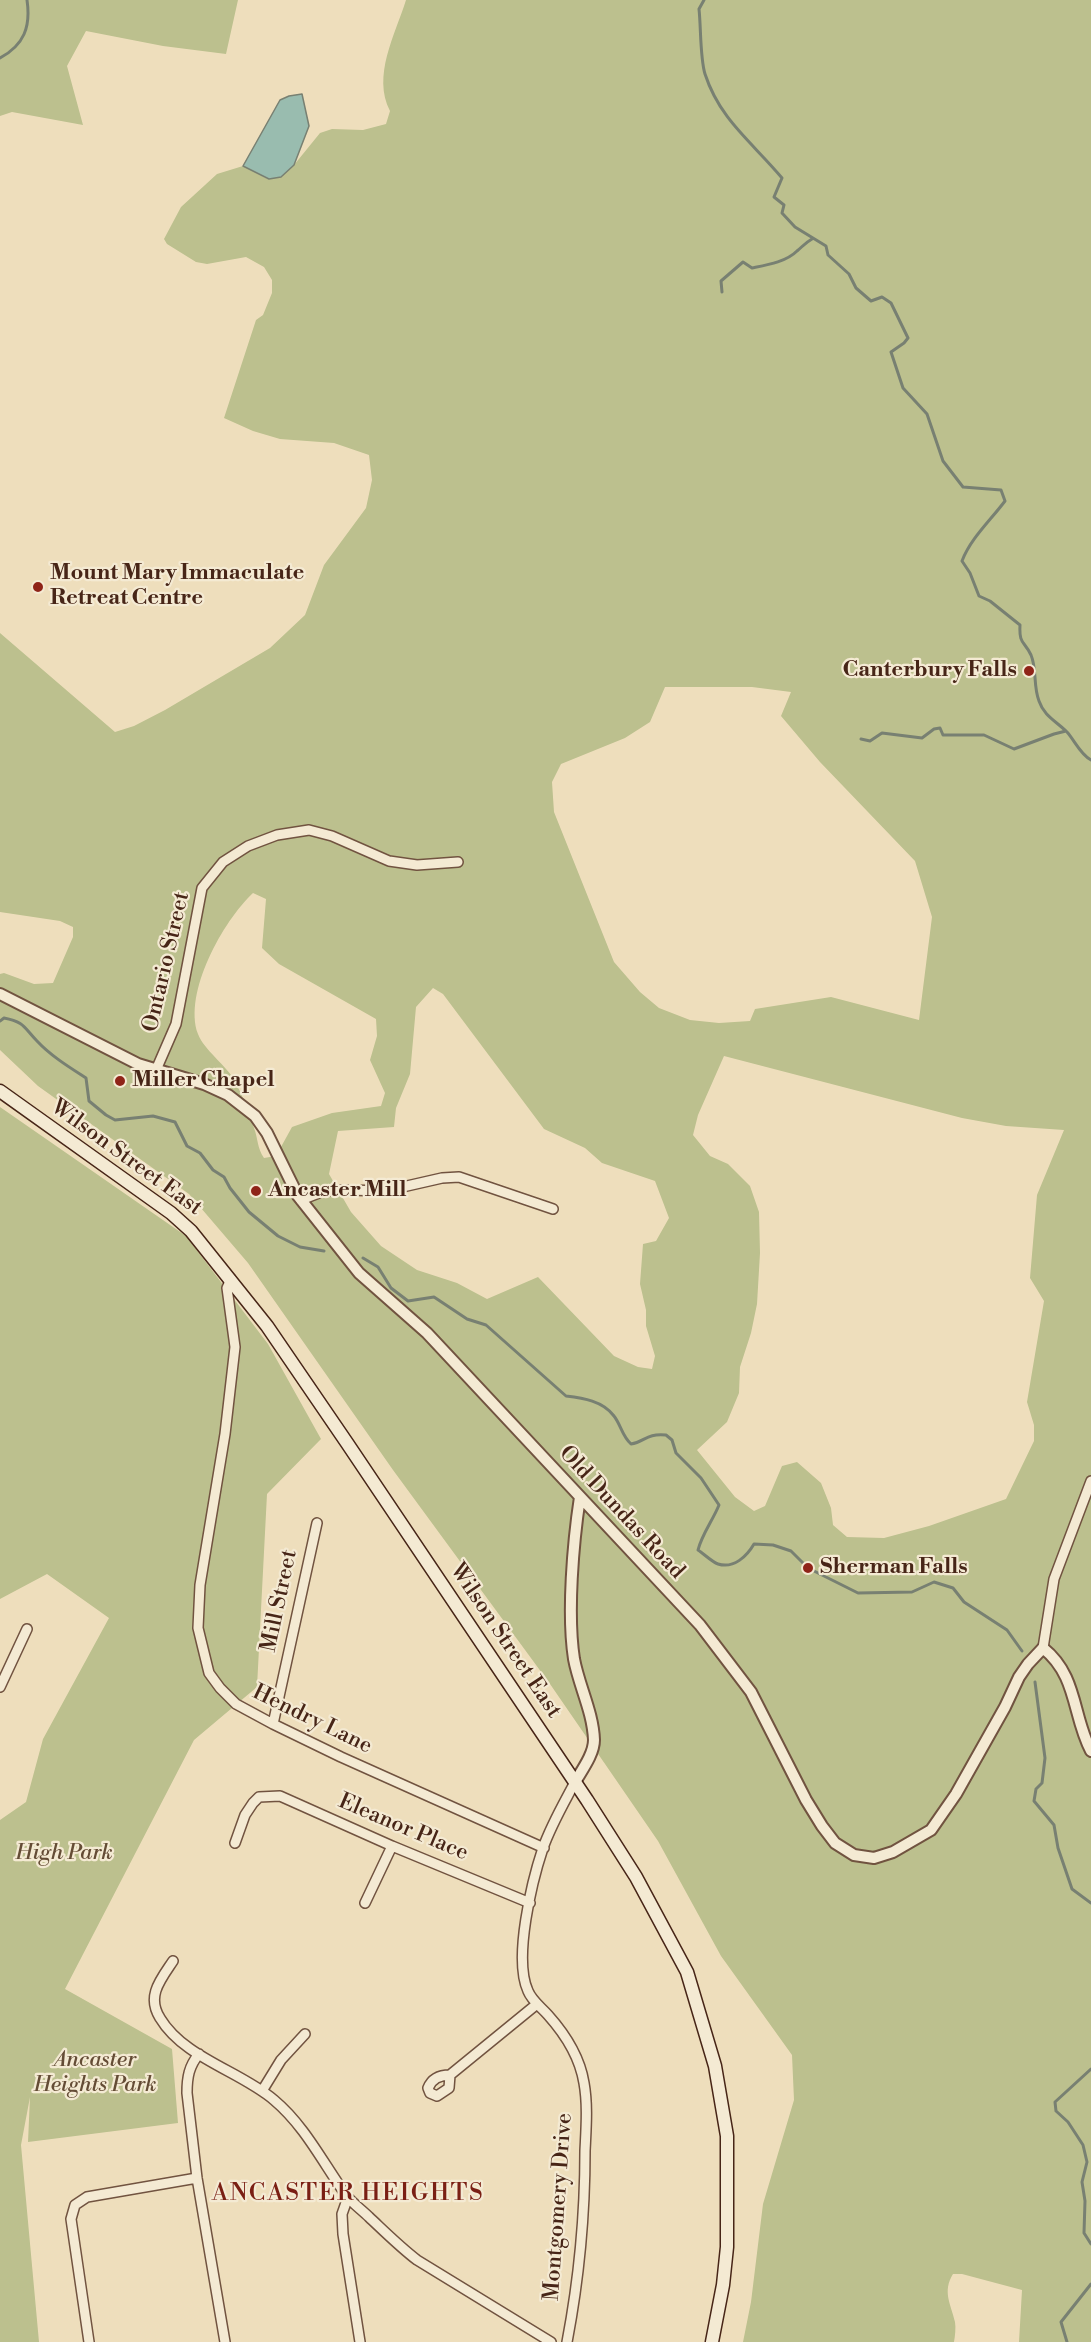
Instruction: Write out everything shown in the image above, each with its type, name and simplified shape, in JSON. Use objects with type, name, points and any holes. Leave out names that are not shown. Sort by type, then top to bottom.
[{"type":"main road","name":"Wilson Street East","points":[[0,1091],[171,1213],[191,1231],[231,1280],[267,1326],[575,1782],[636,1877],[687,1972],[715,2066],[728,2136],[727,2247],[723,2285],[712,2342]]},
{"type":"street","name":"Ontario Street","points":[[156,1070],[172,1038],[176,1024],[202,888],[223,862],[248,846],[277,835],[309,831],[332,836],[389,861],[417,866],[458,862]]},
{"type":"street","name":"Old Dundas Road","points":[[0,994],[98,1046],[156,1070],[220,1091],[255,1116],[267,1133],[301,1200],[359,1273],[427,1333],[700,1625],[751,1692],[782,1756],[817,1817],[835,1842],[854,1855],[874,1858],[893,1852],[931,1830],[956,1794],[1028,1664],[1040,1651]]},
{"type":"street","points":[[301,1200],[324,1191],[385,1191],[442,1178],[459,1178],[553,1209]]},
{"type":"street","name":"Hendry Lane","points":[[231,1280],[227,1288],[235,1347],[225,1434],[200,1585],[198,1628],[209,1673],[236,1704],[273,1724],[543,1848]]},
{"type":"street","points":[[1091,1481],[1054,1579],[1040,1651],[1055,1658],[1065,1673],[1073,1690],[1084,1738],[1091,1751]]},
{"type":"street","name":"Montgomery Drive","points":[[567,2342],[578,2280],[585,2183],[584,2084],[579,2061],[549,2016],[528,1993],[522,1970],[522,1949],[543,1848],[563,1803],[588,1760],[594,1743],[592,1725],[574,1659],[571,1607],[576,1522],[580,1497]]},
{"type":"street","name":"Mill Street","points":[[273,1724],[317,1523]]},
{"type":"street","points":[[0,1687],[27,1629]]},
{"type":"street","name":"Eleanor Place","points":[[235,1843],[245,1815],[259,1797],[280,1796],[392,1846],[530,1903]]},
{"type":"street","points":[[365,1903],[392,1846]]},
{"type":"street","points":[[173,1961],[154,1989],[155,2007],[160,2019],[175,2037],[262,2091],[290,2114],[348,2197],[417,2260],[551,2342]]},
{"type":"street","points":[[450,2075],[537,2004]]},
{"type":"street","points":[[262,2091],[281,2060],[305,2034]]},
{"type":"street","points":[[199,2054],[191,2063],[187,2079],[197,2178],[225,2342]]},
{"type":"street","points":[[89,2342],[71,2219],[75,2205],[87,2197],[197,2178]]},
{"type":"street","points":[[348,2197],[342,2214],[343,2234],[360,2342]]},
{"type":"green space","points":[[0,0],[238,0],[226,54],[163,46],[86,31],[67,66],[83,125],[12,112],[0,116]]},
{"type":"green space","points":[[406,0],[1091,0],[1091,2342],[1019,2342],[1022,2290],[962,2274],[953,2274],[948,2292],[955,2322],[954,2342],[743,2342],[751,2302],[763,2204],[794,2100],[792,2055],[721,1956],[658,1841],[550,1684],[393,1470],[248,1263],[189,1194],[38,1086],[0,1050],[0,974],[4,973],[34,984],[53,983],[73,937],[73,927],[60,921],[0,912],[0,633],[115,732],[134,726],[165,710],[270,648],[305,615],[324,565],[366,508],[372,480],[369,455],[334,443],[280,439],[253,431],[224,418],[256,320],[263,315],[272,293],[272,280],[264,267],[246,257],[207,264],[196,262],[167,244],[164,239],[181,207],[217,174],[243,166],[268,179],[294,165],[320,133],[332,129],[363,130],[386,124],[390,111],[385,98],[384,70],[391,41]],"holes":[[[665,687],[752,687],[791,692],[781,716],[820,762],[915,861],[932,917],[919,1020],[831,997],[755,1009],[750,1021],[719,1023],[690,1020],[659,1008],[640,992],[614,962],[554,812],[552,782],[561,764],[625,738],[650,722]],[[253,893],[266,899],[262,948],[279,964],[376,1019],[377,1036],[370,1060],[385,1093],[381,1106],[332,1113],[292,1127],[276,1156],[264,1158],[248,1110],[235,1081],[201,1040],[195,1017],[196,999],[209,959],[218,939],[241,905]],[[433,988],[443,994],[544,1129],[585,1148],[602,1163],[655,1181],[669,1218],[656,1241],[643,1244],[640,1284],[646,1310],[646,1326],[655,1356],[652,1369],[638,1367],[614,1356],[538,1277],[487,1299],[457,1283],[417,1270],[381,1246],[351,1212],[329,1174],[338,1131],[394,1127],[396,1108],[410,1074],[416,1007]],[[724,1056],[962,1118],[1006,1126],[1064,1130],[1037,1195],[1030,1278],[1044,1301],[1027,1402],[1034,1425],[1034,1441],[1006,1499],[929,1526],[884,1538],[847,1537],[833,1525],[831,1508],[821,1483],[797,1462],[782,1466],[765,1506],[754,1511],[735,1497],[697,1450],[727,1422],[739,1393],[740,1367],[757,1304],[760,1253],[759,1212],[750,1186],[728,1164],[710,1156],[693,1135],[698,1115]]]},
{"type":"green space","points":[[0,1107],[186,1236],[268,1344],[321,1439],[267,1494],[257,1687],[194,1740],[65,1989],[172,2049],[178,2123],[28,2142],[30,2097],[21,2145],[39,2342],[0,2342],[0,1820],[26,1802],[43,1739],[109,1618],[47,1574],[0,1599]]},
{"type":"shaded area","points":[[302,94],[309,126],[294,165],[281,177],[269,179],[243,166],[280,100]]},
{"type":"waterway","points":[[0,58],[15,47],[24,34],[28,19],[27,0]]},
{"type":"waterway","points":[[704,0],[699,9],[701,51],[705,74],[711,90],[728,118],[782,178],[774,197],[784,205],[782,213],[795,227],[826,246],[828,255],[849,274],[856,288],[871,301],[882,297],[891,303],[908,338],[891,352],[903,388],[927,414],[943,461],[963,487],[1001,490],[1005,501],[976,537],[962,561],[970,573],[979,596],[990,601],[1020,625],[1021,639],[1033,660],[1037,695],[1041,706],[1091,760]]},
{"type":"waterway","points":[[722,292],[721,281],[743,262],[752,268],[776,262],[793,255],[812,239]]},
{"type":"waterway","points":[[861,739],[870,741],[882,733],[922,738],[934,729],[940,728],[943,735],[984,735],[1014,749],[1066,731]]},
{"type":"waterway","points":[[0,1021],[4,1018],[24,1026],[48,1052],[86,1078],[89,1101],[106,1115],[115,1120],[153,1116],[175,1122],[187,1146],[200,1153],[213,1170],[224,1177],[249,1212],[278,1236],[300,1247],[324,1251]]},
{"type":"waterway","points":[[363,1258],[378,1267],[391,1288],[408,1301],[434,1297],[467,1319],[486,1325],[566,1396],[586,1399],[609,1411],[631,1444],[650,1436],[659,1435],[666,1435],[672,1440],[676,1453],[701,1478],[719,1505],[698,1550],[713,1562],[729,1565],[744,1557],[754,1544],[773,1545],[791,1551],[808,1568],[858,1593],[912,1592],[934,1582],[953,1588],[964,1602],[1007,1630],[1022,1651]]},
{"type":"waterway","points":[[1035,1682],[1045,1758],[1042,1783],[1036,1789],[1034,1801],[1054,1825],[1058,1848],[1072,1889],[1091,1903]]},
{"type":"waterway","points":[[1091,2069],[1055,2102],[1056,2111],[1068,2122],[1083,2145],[1087,2162],[1082,2182],[1085,2201],[1084,2233],[1091,2244]]},
{"type":"waterway","points":[[1067,2342],[1061,2322],[1091,2284]]},
{"type":"place","name":"Mount Mary Immaculate Retreat Centre","points":[[38,587]]},
{"type":"place","name":"Canterbury Falls","points":[[1029,671]]},
{"type":"place","name":"Miller Chapel","points":[[120,1081]]},
{"type":"place","name":"Ancaster Mill","points":[[256,1191]]},
{"type":"place","name":"Sherman Falls","points":[[808,1568]]},
{"type":"district","name":"ANCASTER HEIGHTS","points":[[348,2194]]},
{"type":"park label","name":"High Park","points":[[64,1854]]},
{"type":"park label","name":"Ancaster Heights Park","points":[[95,2074]]}]
